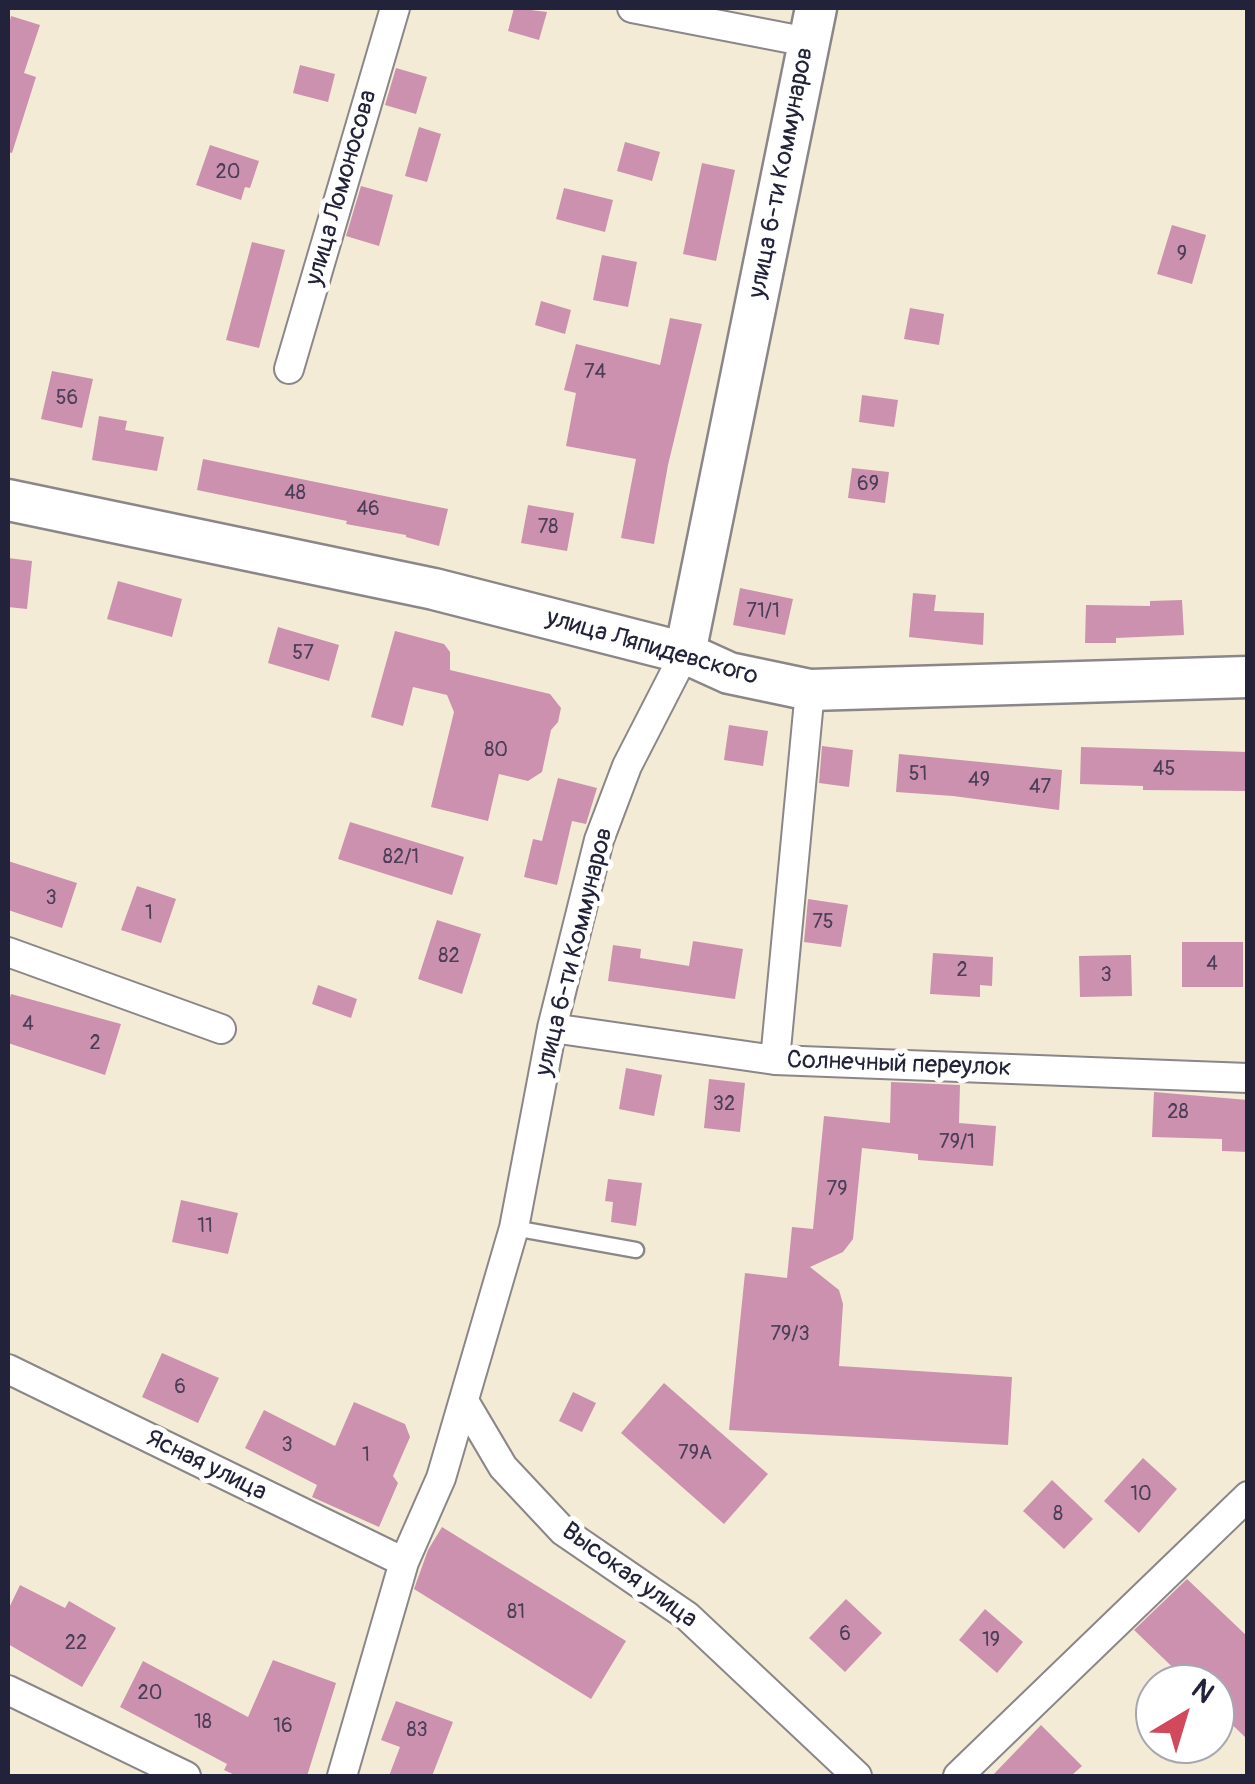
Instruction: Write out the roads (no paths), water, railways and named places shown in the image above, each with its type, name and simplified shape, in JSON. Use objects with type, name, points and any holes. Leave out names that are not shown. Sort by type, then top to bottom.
[{"type":"main road","name":"улица 6-ти Коммунаров","points":[[685,653],[812,25]]},
{"type":"main road","name":"улица Ляпидевского","points":[[8,500],[434,589],[685,653],[730,674],[810,690],[1248,677]]},
{"type":"street","name":"улица Ломоносова","points":[[289,368],[395,8]]},
{"type":"street","points":[[632,8],[812,25]]},
{"type":"street","name":"улица 6-ти Коммунаров","points":[[342,1776],[404,1562],[442,1478],[514,1228],[552,1028],[599,840],[627,766],[685,653]]},
{"type":"street","points":[[775,1060],[810,690]]},
{"type":"street","points":[[8,952],[221,1029]]},
{"type":"street","name":"Солнечный переулок","points":[[552,1028],[775,1060],[1248,1078]]},
{"type":"street","name":"Ясная улица","points":[[8,1370],[404,1562]]},
{"type":"street","name":"Высокая улица","points":[[464,1401],[503,1467],[563,1530],[687,1616],[857,1776]]},
{"type":"street","points":[[958,1776],[1248,1496]]},
{"type":"street","points":[[8,1690],[186,1776]]},
{"type":"lane","points":[[514,1228],[636,1250]]}]
